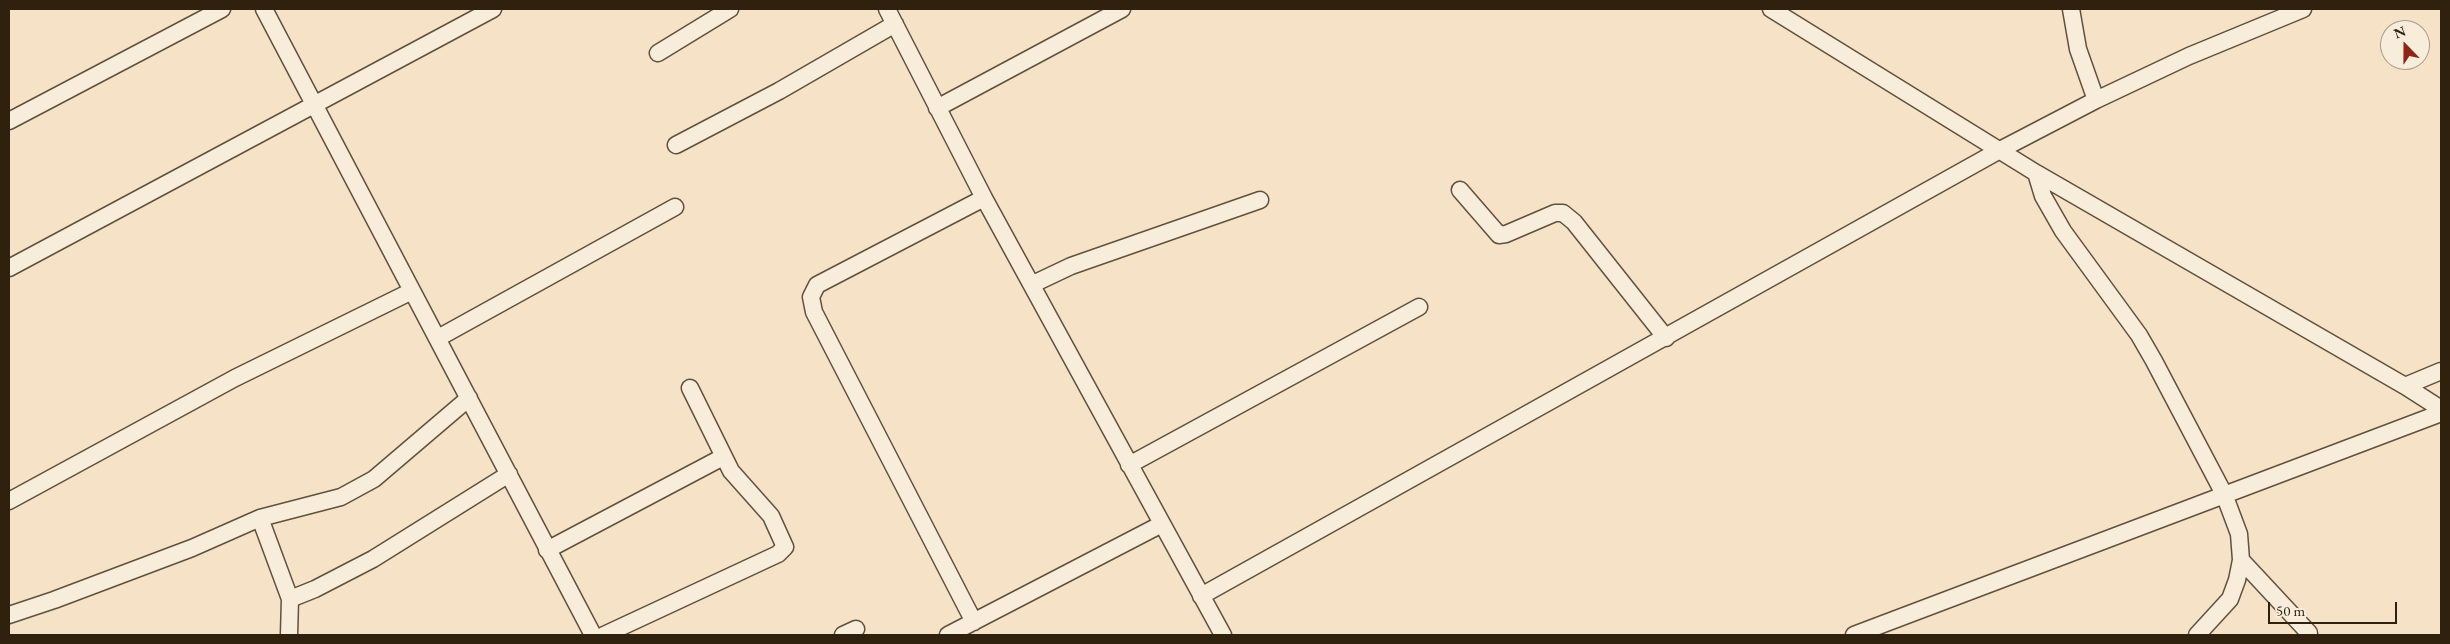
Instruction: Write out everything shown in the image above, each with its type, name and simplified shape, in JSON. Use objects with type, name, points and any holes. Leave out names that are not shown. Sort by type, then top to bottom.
[{"type":"street","points":[[9,121],[222,9]]},
{"type":"street","points":[[264,9],[593,635]]},
{"type":"street","points":[[9,268],[315,106],[493,9]]},
{"type":"street","points":[[658,53],[730,9]]},
{"type":"street","points":[[887,9],[984,198],[1033,284],[1160,525],[1223,635]]},
{"type":"street","points":[[937,108],[1122,9]]},
{"type":"street","points":[[1771,9],[2036,173],[2405,386],[2441,411]]},
{"type":"street","points":[[2071,9],[2078,48],[2096,100]]},
{"type":"street","points":[[1201,596],[2000,150],[2096,100],[2189,56],[2303,9]]},
{"type":"street","points":[[676,145],[779,91],[895,24]]},
{"type":"street","points":[[2036,173],[2043,196],[2063,231],[2139,335],[2154,361],[2224,494],[2239,534],[2241,560],[2238,580],[2230,598],[2197,635]]},
{"type":"street","points":[[1460,190],[1499,235],[1506,234],[1555,213],[1563,213],[1574,222],[1666,338]]},
{"type":"street","points":[[974,622],[814,312],[811,297],[817,286],[984,198]]},
{"type":"street","points":[[1033,284],[1071,266],[1260,200]]},
{"type":"street","points":[[438,338],[675,207]]},
{"type":"street","points":[[9,501],[234,378],[412,291]]},
{"type":"street","points":[[1130,465],[1419,306]]},
{"type":"street","points":[[2405,386],[2441,371]]},
{"type":"street","points":[[604,635],[778,554],[785,547],[771,516],[731,471],[690,388]]},
{"type":"street","points":[[9,615],[192,548],[260,518],[327,502],[359,489],[381,473],[469,398]]},
{"type":"street","points":[[1854,635],[2441,411]]},
{"type":"street","points":[[547,550],[723,457]]},
{"type":"street","points":[[290,599],[315,589],[373,560],[509,474]]},
{"type":"street","points":[[260,518],[290,599],[289,635]]},
{"type":"street","points":[[948,635],[1160,525]]},
{"type":"street","points":[[2241,560],[2309,633]]}]
